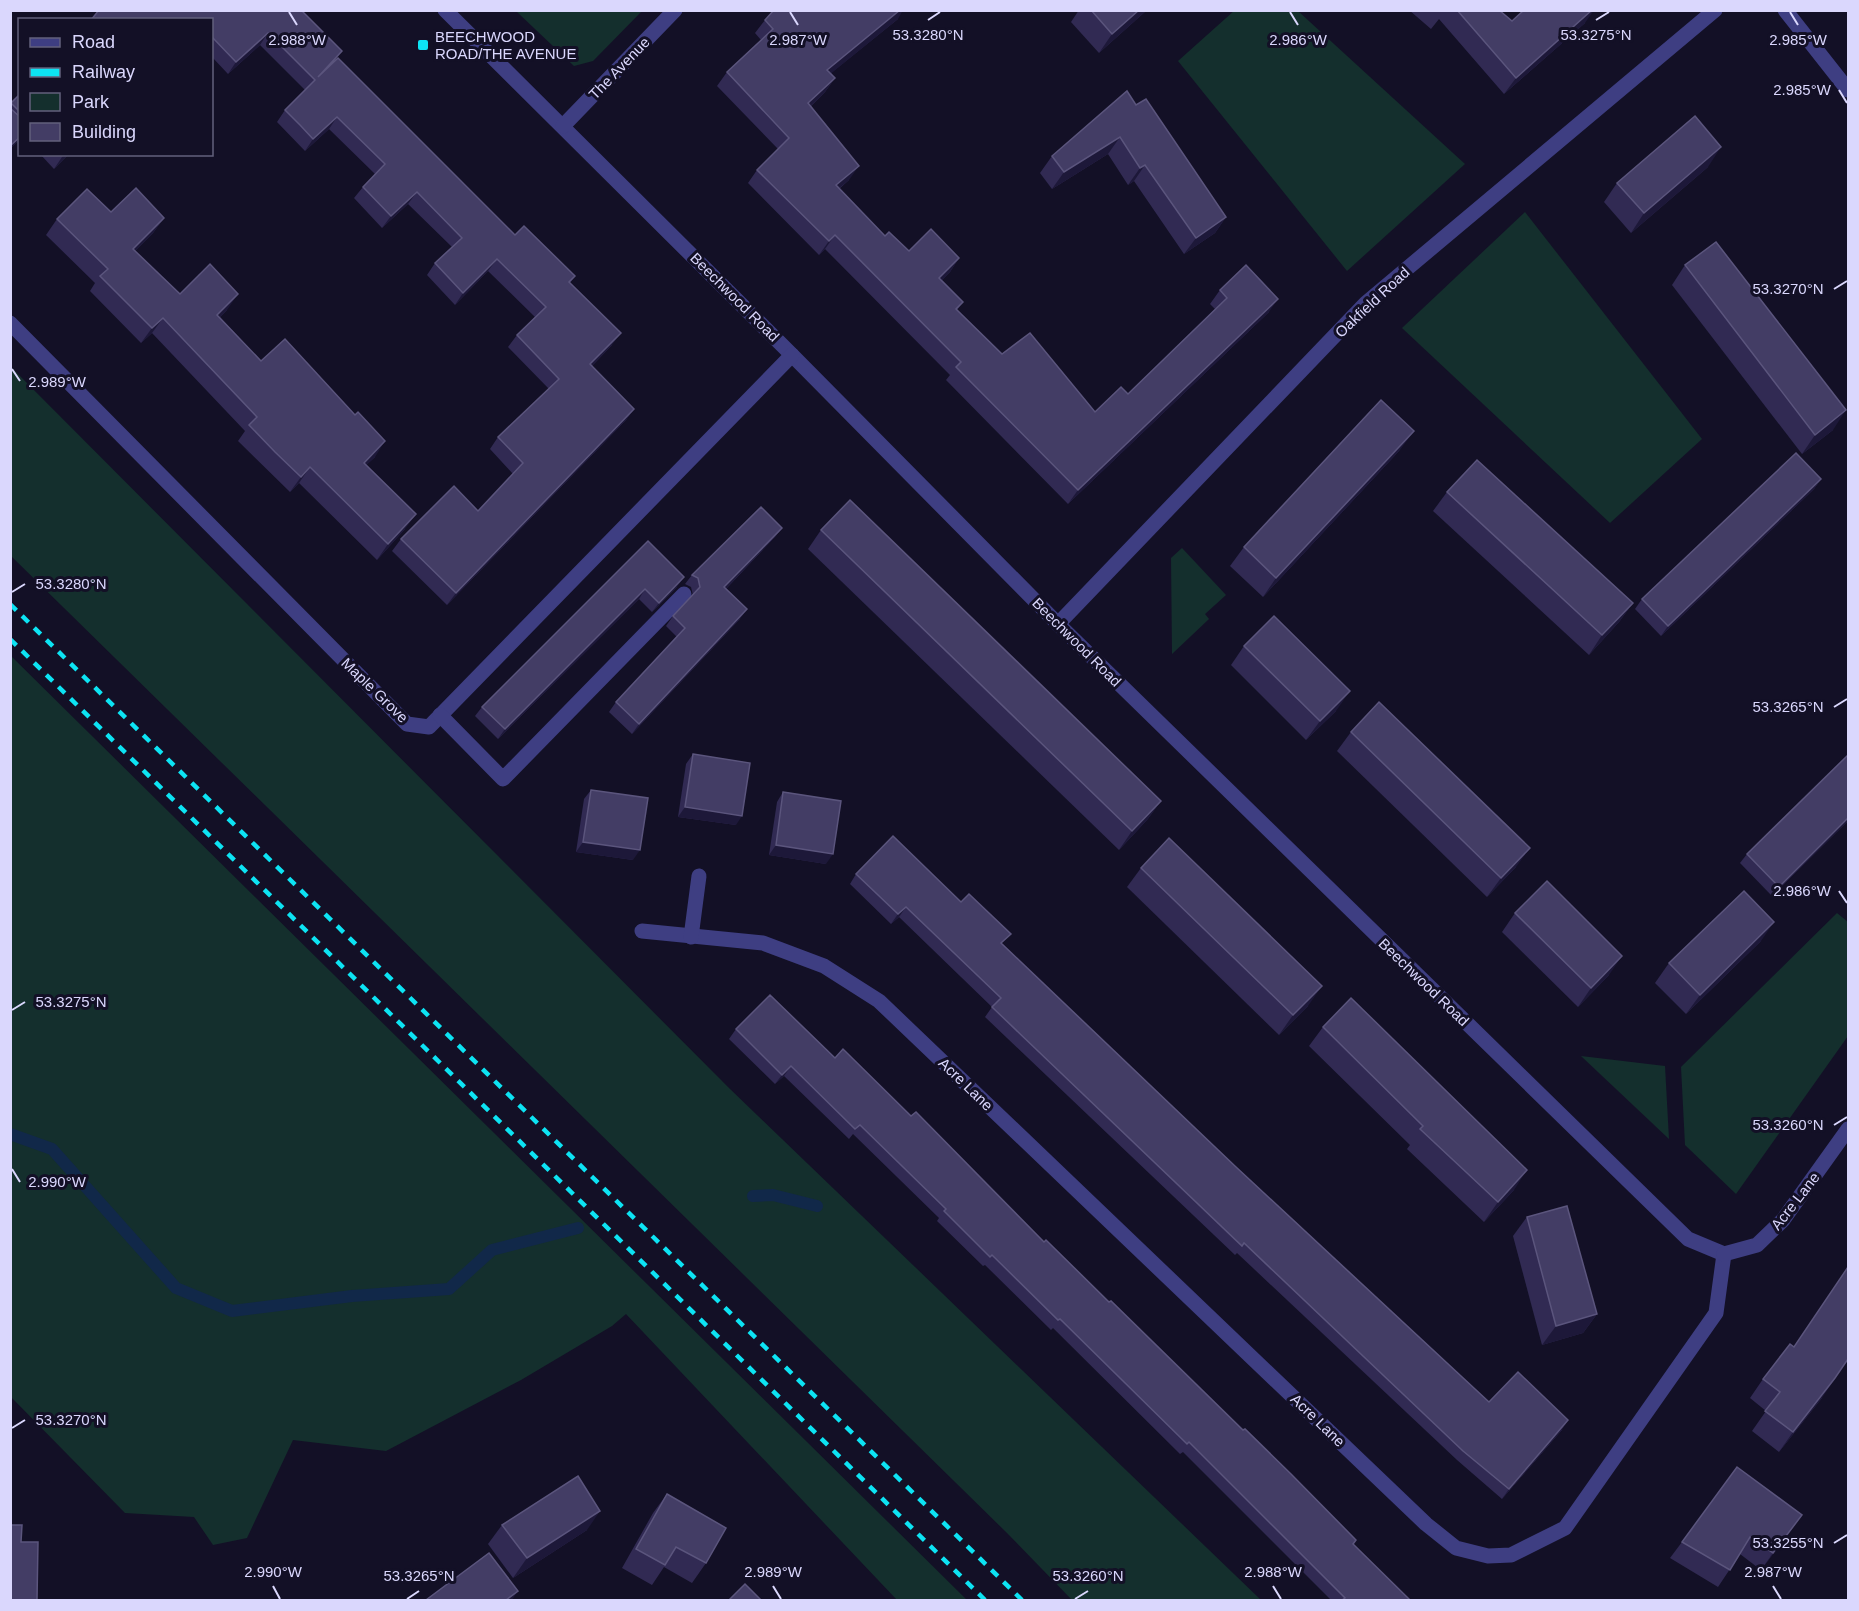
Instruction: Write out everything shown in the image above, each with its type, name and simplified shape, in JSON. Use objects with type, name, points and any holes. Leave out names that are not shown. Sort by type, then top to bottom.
[{"type":"street","name":"Beechwood Road","points":[[445,10],[792,354],[1058,624],[1688,1239],[1724,1254]]},
{"type":"street","name":"The Avenue","points":[[563,126],[675,10]]},
{"type":"street","name":"Oakfield Road","points":[[1058,624],[1366,303],[1715,10]]},
{"type":"street","points":[[1785,10],[1848,90]]},
{"type":"street","name":"Maple Grove","points":[[10,323],[407,724],[429,727],[792,354]]},
{"type":"street","points":[[440,715],[503,778],[684,594]]},
{"type":"street","points":[[691,937],[699,876]]},
{"type":"street","name":"Acre Lane","points":[[642,932],[763,943],[824,966],[879,1001],[1426,1524],[1456,1548],[1488,1556],[1511,1555],[1565,1528],[1716,1314],[1724,1254],[1756,1245],[1783,1220],[1848,1129]]},
{"type":"green space","points":[[1235,10],[1298,11],[1465,164],[1347,271],[1178,61]]},
{"type":"green space","points":[[516,11],[642,11],[593,61],[574,66]]},
{"type":"green space","points":[[1525,212],[1702,439],[1610,523],[1402,328]]},
{"type":"green space","points":[[10,366],[729,1088],[1261,1600],[1072,1600],[1007,1533],[11,556]]},
{"type":"green space","points":[[1182,548],[1226,595],[1205,614],[1209,619],[1172,654],[1171,558]]},
{"type":"green space","points":[[10,655],[967,1600],[897,1600],[626,1314],[612,1326],[521,1380],[386,1451],[293,1440],[247,1538],[213,1545],[194,1517],[125,1513],[11,1397]]},
{"type":"green space","points":[[1837,913],[1848,922],[1848,1036],[1736,1194],[1685,1145],[1681,1067]]},
{"type":"green space","points":[[1581,1056],[1665,1066],[1669,1139]]},
{"type":"building","points":[[99,10],[301,10],[342,51],[318,77],[338,58],[515,235],[524,226],[575,276],[569,282],[621,333],[590,364],[634,409],[456,593],[401,539],[454,486],[478,511],[523,463],[498,437],[559,379],[517,335],[546,307],[497,259],[463,293],[435,263],[462,238],[417,192],[391,216],[363,187],[385,164],[337,117],[313,139],[285,110],[315,80],[268,33],[236,62],[213,38],[213,18],[93,18]]},
{"type":"building","points":[[774,10],[900,10],[827,70],[835,78],[808,103],[859,166],[836,185],[885,236],[889,232],[909,251],[931,229],[959,258],[939,278],[963,302],[956,309],[1002,354],[1030,333],[1095,412],[1121,387],[1128,394],[1227,298],[1220,290],[1246,265],[1278,299],[1078,490],[956,367],[961,362],[835,235],[829,241],[757,170],[789,138],[727,72],[773,29],[765,20]]},
{"type":"building","points":[[1091,10],[1139,10],[1112,34]]},
{"type":"building","points":[[1457,10],[1499,10],[1512,21],[1524,10],[1592,10],[1516,78]]},
{"type":"building","points":[[1127,91],[1136,105],[1146,99],[1226,217],[1196,238],[1145,165],[1140,168],[1120,137],[1064,172],[1052,156]]},
{"type":"building","points":[[18,96],[18,110],[11,103]]},
{"type":"building","points":[[10,108],[18,115],[18,139],[10,146]]},
{"type":"building","points":[[1695,116],[1721,147],[1644,213],[1617,183]]},
{"type":"building","points":[[136,188],[164,218],[133,249],[180,294],[210,264],[238,294],[217,315],[261,361],[285,339],[355,415],[358,412],[385,441],[364,463],[416,514],[388,544],[310,467],[301,477],[275,452],[249,425],[257,417],[163,318],[152,328],[100,276],[108,269],[57,219],[87,189],[111,212]]},
{"type":"building","points":[[1716,242],[1846,410],[1815,435],[1685,265]]},
{"type":"building","points":[[1381,400],[1414,431],[1276,578],[1244,547]]},
{"type":"building","points":[[1796,453],[1821,479],[1668,626],[1642,599]]},
{"type":"building","points":[[1477,460],[1633,603],[1602,635],[1447,492]]},
{"type":"building","points":[[850,500],[1161,801],[1132,831],[821,530]]},
{"type":"building","points":[[761,507],[782,528],[724,587],[747,609],[639,724],[616,702],[685,628],[673,616],[700,587],[698,578],[692,575]]},
{"type":"building","points":[[648,541],[684,577],[659,603],[645,589],[505,729],[482,707]]},
{"type":"building","points":[[1274,616],[1350,691],[1320,721],[1244,646]]},
{"type":"building","points":[[1379,702],[1530,848],[1501,878],[1351,732]]},
{"type":"building","points":[[693,754],[750,763],[742,816],[685,807]]},
{"type":"building","points":[[1848,755],[1848,818],[1779,887],[1747,854]]},
{"type":"building","points":[[591,790],[648,798],[640,850],[583,842]]},
{"type":"building","points":[[783,792],[841,801],[833,854],[776,845]]},
{"type":"building","points":[[893,836],[961,902],[969,894],[1011,934],[1001,943],[1236,1167],[1489,1402],[1518,1372],[1568,1420],[1509,1489],[1463,1451],[1244,1243],[1242,1246],[992,1007],[1001,998],[906,907],[898,914],[856,874]]},
{"type":"building","points":[[1169,838],[1322,986],[1293,1015],[1141,868]]},
{"type":"building","points":[[1547,881],[1622,956],[1591,988],[1515,913]]},
{"type":"building","points":[[1744,891],[1774,922],[1700,995],[1669,963]]},
{"type":"building","points":[[770,995],[835,1058],[843,1049],[911,1116],[916,1112],[1044,1242],[1046,1240],[1109,1302],[1111,1301],[1291,1474],[1356,1540],[1353,1544],[1410,1600],[1342,1600],[1345,1598],[1189,1442],[1187,1444],[992,1255],[990,1257],[944,1211],[946,1209],[860,1125],[855,1129],[791,1066],[782,1075],[736,1029]]},
{"type":"building","points":[[1351,998],[1527,1170],[1498,1202],[1420,1129],[1423,1126],[1323,1027]]},
{"type":"building","points":[[1567,1206],[1597,1314],[1556,1326],[1527,1217]]},
{"type":"building","points":[[1848,1267],[1848,1359],[1793,1432],[1765,1411],[1780,1392],[1763,1379],[1790,1344],[1794,1347]]},
{"type":"building","points":[[1737,1467],[1802,1515],[1773,1553],[1750,1537],[1730,1570],[1682,1542]]},
{"type":"building","points":[[578,1476],[600,1511],[527,1558],[502,1525]]},
{"type":"building","points":[[667,1494],[726,1528],[706,1563],[676,1547],[665,1565],[636,1549]]},
{"type":"building","points":[[10,1525],[22,1525],[21,1542],[38,1542],[37,1600],[10,1600]]},
{"type":"building","points":[[489,1553],[518,1591],[506,1600],[426,1600]]},
{"type":"building","points":[[745,1584],[761,1600],[729,1600]]},
{"type":"waterway","points":[[10,1134],[52,1149],[176,1288],[232,1311],[352,1296],[449,1289],[492,1250],[578,1228]]},
{"type":"waterway","points":[[753,1196],[773,1195],[817,1206]]},
{"type":"railway","points":[[10,604],[1022,1600]]},
{"type":"railway","points":[[10,639],[985,1600]]},
{"type":"place","name":"BEECHWOOD ROAD/THE AVENUE","points":[[423,45]]}]
